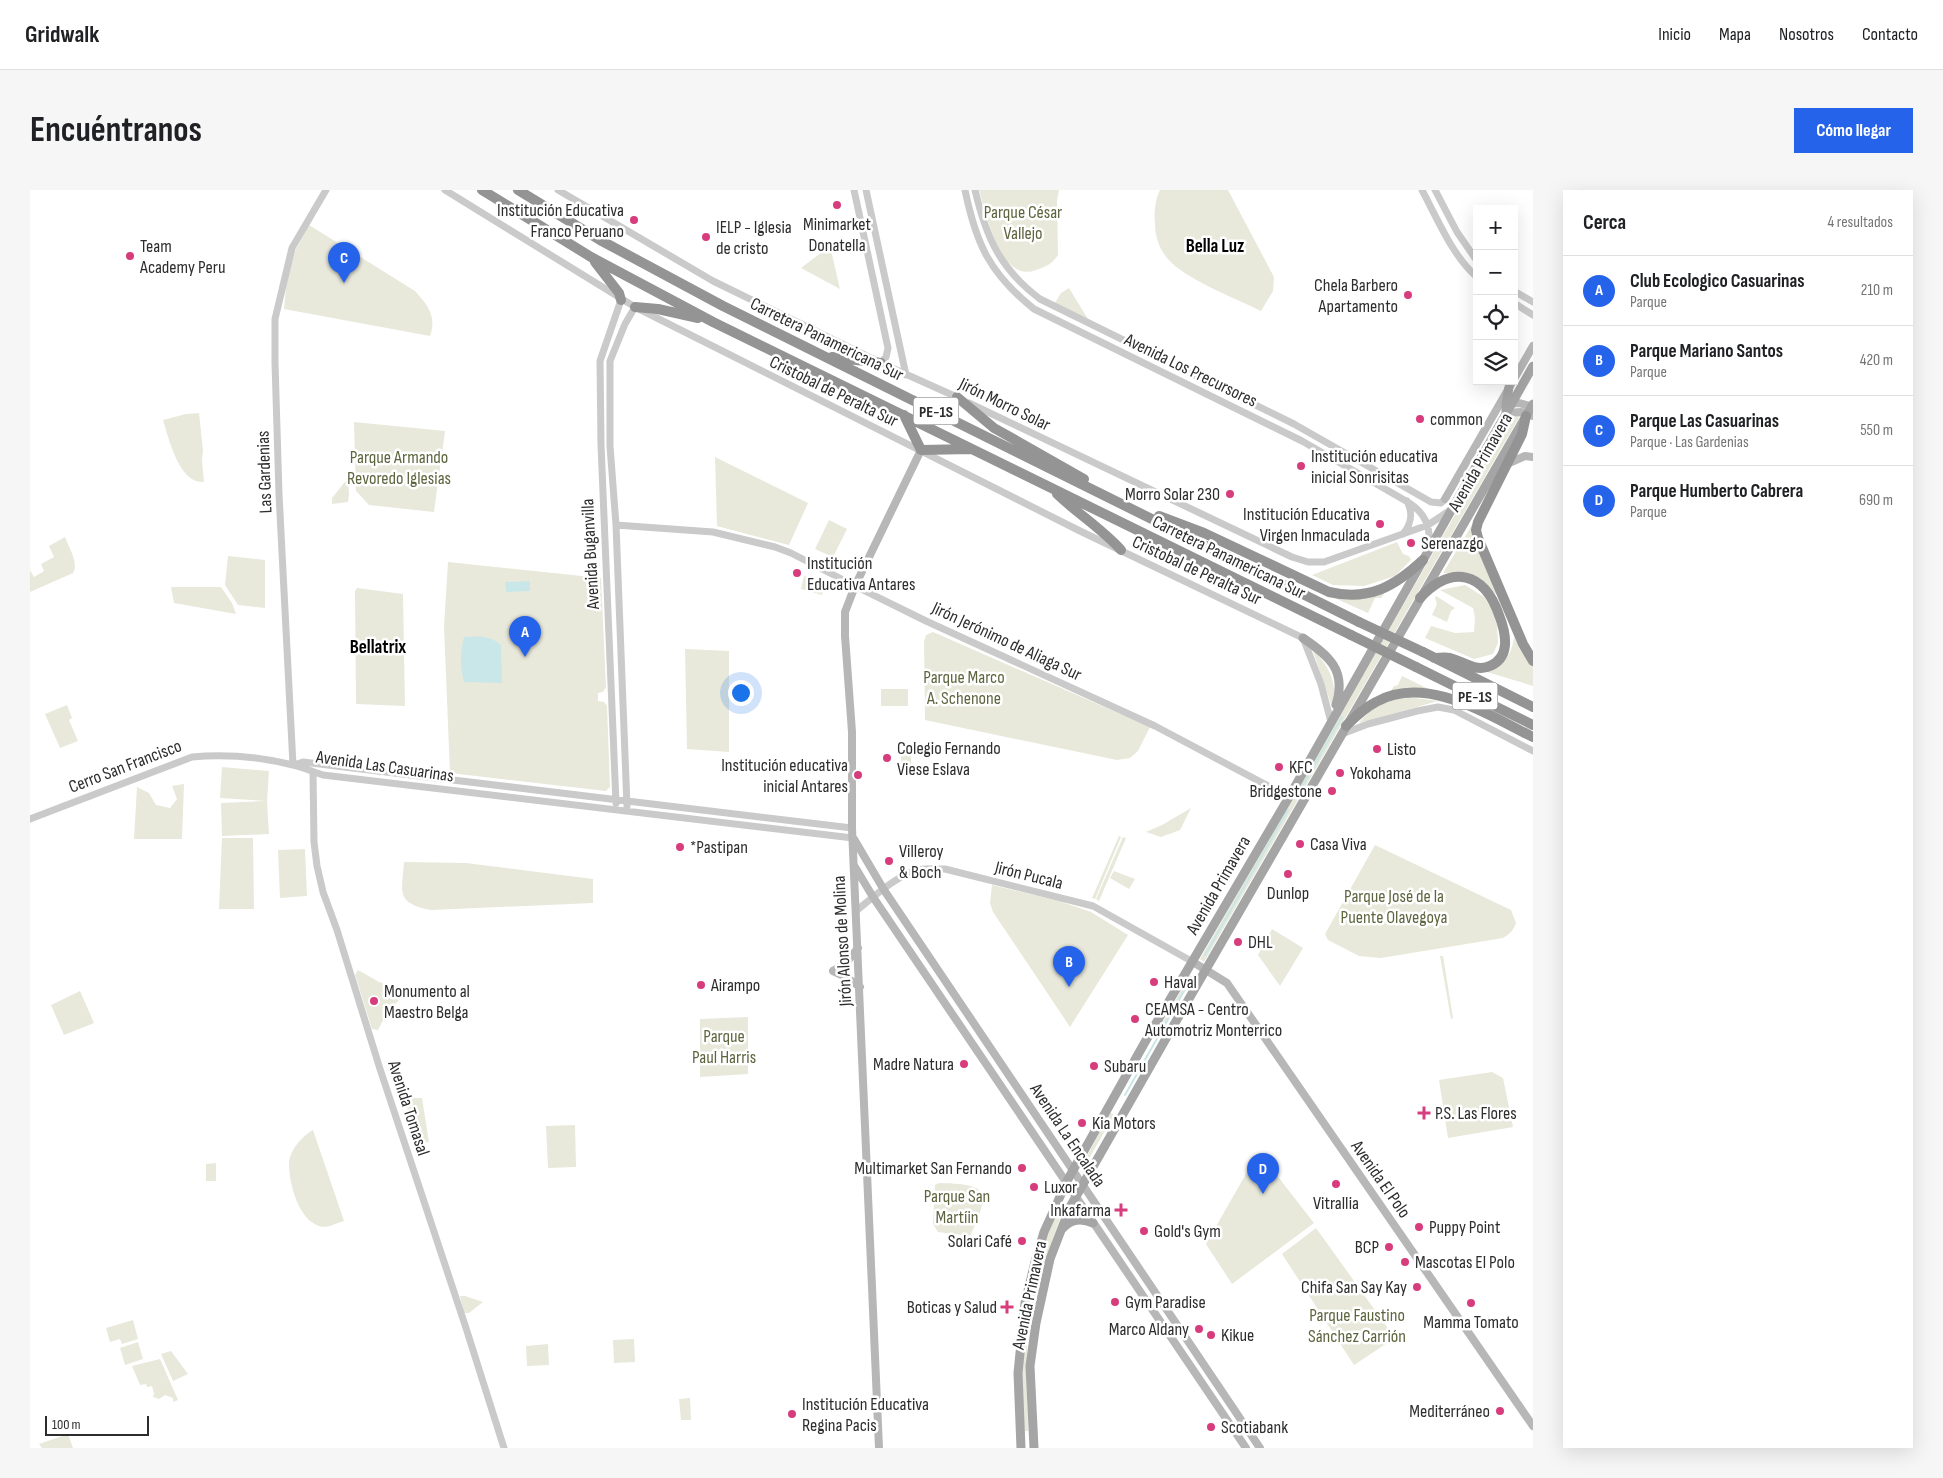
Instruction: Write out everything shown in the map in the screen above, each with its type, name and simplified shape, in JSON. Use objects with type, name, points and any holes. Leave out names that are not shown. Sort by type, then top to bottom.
[{"type":"highway","name":"Carretera Panamericana Sur","points":[[482,190],[592,257],[714,322],[1533,725]]},
{"type":"highway","name":"Carretera Panamericana Sur","points":[[518,190],[579,228],[666,277],[1112,500],[1434,658]]},
{"type":"highway","points":[[531,190],[579,228]]},
{"type":"highway","points":[[592,257],[619,293],[621,300]]},
{"type":"highway","points":[[635,307],[658,309],[714,322]]},
{"type":"highway","points":[[823,355],[881,363]]},
{"type":"highway","points":[[957,397],[994,428],[1082,477],[1100,493]]},
{"type":"highway","points":[[1531,411],[1508,464],[1478,522],[1476,530],[1523,644],[1533,661]]},
{"type":"highway","points":[[904,415],[921,450],[974,449]]},
{"type":"highway","points":[[1049,486],[1070,507],[1105,533],[1121,550]]},
{"type":"highway","points":[[1112,500],[1204,533],[1329,592],[1344,596],[1384,589],[1398,581],[1423,560]]},
{"type":"highway","points":[[1420,598],[1429,589],[1443,580],[1460,578],[1476,582],[1484,587],[1494,601],[1506,635],[1505,649],[1490,666],[1476,668],[1448,657],[1434,658]]},
{"type":"highway","name":"PE-1S","points":[[1434,658],[1533,707]]},
{"type":"highway","points":[[1344,730],[1359,713],[1377,701],[1398,694],[1422,694],[1444,696],[1465,703],[1533,737]]},
{"type":"main road","points":[[1518,372],[1533,346]]},
{"type":"main road","name":"Avenida Primavera","points":[[1445,499],[1533,366]]},
{"type":"main road","points":[[1511,385],[1506,407],[1513,411],[1531,411]]},
{"type":"main road","name":"Avenida Primavera","points":[[1021,1448],[1018,1373],[1025,1303],[1044,1232],[1067,1182],[1157,1021],[1289,797],[1423,560],[1506,407]]},
{"type":"main road","name":"Avenida Primavera","points":[[1034,1448],[1030,1366],[1036,1323],[1046,1272],[1060,1231],[1076,1196],[1420,598],[1531,411]]},
{"type":"main road","name":"Jirón Alonso de Molina","points":[[879,1448],[852,828],[852,732],[845,612],[855,586],[921,450]]},
{"type":"main road","points":[[1491,476],[1524,456],[1533,457]]},
{"type":"main road","points":[[1303,638],[1329,658],[1338,673],[1341,682],[1340,695],[1331,722]]},
{"type":"main road","name":"Avenida La Encalada","points":[[853,838],[884,890],[1260,1448]]},
{"type":"main road","name":"Avenida La Encalada","points":[[854,865],[873,898],[1246,1448]]},
{"type":"main road","points":[[858,948],[846,963],[833,971],[860,987]]},
{"type":"main road","name":"Avenida El Polo","points":[[1193,962],[1226,983],[1533,1426]]},
{"type":"main road","points":[[1060,1231],[1073,1220],[1094,1223]]},
{"type":"street","name":"Las Gardenias","points":[[293,765],[279,494],[275,319],[292,248],[326,190]]},
{"type":"street","name":"Cristobal de Peralta Sur","points":[[446,190],[621,300],[1121,550],[1303,638]]},
{"type":"street","name":"Jirón Morro Solar","points":[[558,190],[713,281],[906,375],[957,397],[1113,473],[1246,534],[1292,558],[1308,562],[1324,562],[1428,525],[1451,509]]},
{"type":"street","points":[[854,190],[888,348],[891,354],[902,356]]},
{"type":"street","points":[[866,190],[906,375]]},
{"type":"street","name":"Avenida Los Precursores","points":[[964,190],[978,240],[991,265],[1010,287],[1034,309],[1302,440],[1406,500],[1421,512],[1428,525]]},
{"type":"street","name":"Avenida Los Precursores","points":[[975,190],[989,237],[997,254],[1009,271],[1040,299],[1294,424],[1431,502],[1441,503],[1445,499]]},
{"type":"street","points":[[1422,190],[1448,238],[1464,264],[1473,273]]},
{"type":"street","points":[[1435,190],[1473,255]]},
{"type":"street","points":[[1518,293],[1533,302]]},
{"type":"street","name":"Avenida Buganvilla","points":[[616,810],[601,445],[600,361],[621,300]]},
{"type":"street","points":[[1518,306],[1533,315]]},
{"type":"street","name":"Avenida Buganvilla","points":[[627,811],[616,525],[610,446],[610,361],[625,324],[635,307]]},
{"type":"street","points":[[881,363],[886,357],[888,348]]},
{"type":"street","points":[[1394,494],[1401,493],[1404,489],[1400,484]]},
{"type":"street","points":[[1403,534],[1411,522],[1412,515],[1406,500]]},
{"type":"street","name":"Jirón Jerónimo de Aliaga Sur","points":[[616,525],[713,532],[775,547],[791,553],[855,586],[1155,726],[1289,797]]},
{"type":"street","points":[[1428,525],[1428,549]]},
{"type":"street","points":[[1303,638],[1321,684],[1331,722]]},
{"type":"street","points":[[1344,730],[1438,707],[1454,710],[1533,751]]},
{"type":"street","name":"Cerro San Francisco","points":[[30,819],[192,757],[243,757],[293,765]]},
{"type":"street","name":"Avenida Las Casuarinas","points":[[293,765],[303,762],[852,828]]},
{"type":"street","name":"Avenida Las Casuarinas","points":[[293,765],[333,776],[853,838]]},
{"type":"street","name":"Avenida Tomasal","points":[[313,772],[314,842],[316,866],[323,892],[337,930],[380,1069],[504,1448]]},
{"type":"street","name":"Jirón Pucala","points":[[856,911],[884,890],[918,870],[945,869],[1092,906],[1193,962]]},
{"type":"green space","name":"Parque César Vallejo","points":[[979,190],[1059,190],[1057,201],[1058,255],[1054,260],[1036,270],[1024,272],[1013,267],[1004,257],[997,244]]},
{"type":"green space","points":[[1160,190],[1228,190],[1274,277],[1273,291],[1261,311],[1198,281],[1175,266],[1168,259],[1160,247],[1155,229],[1155,206]]},
{"type":"green space","points":[[309,225],[415,291],[424,301],[432,317],[430,336],[284,309],[287,275],[294,253]]},
{"type":"green space","points":[[830,246],[840,289],[801,268]]},
{"type":"green space","points":[[1069,288],[1091,324],[1055,303],[1061,293]]},
{"type":"green space","points":[[199,413],[204,482],[195,481],[188,476],[176,459],[163,420]]},
{"type":"green space","points":[[1520,416],[1204,962],[1200,959],[1510,419]]},
{"type":"green space","name":"Parque Armando Revoredo Iglesias","points":[[354,422],[445,431],[434,512],[369,505],[356,491]]},
{"type":"green space","points":[[715,457],[808,503],[789,545],[717,526]]},
{"type":"green space","points":[[348,478],[348,502],[332,504],[332,498]]},
{"type":"green space","points":[[829,520],[847,529],[833,557],[815,549]]},
{"type":"green space","points":[[1472,525],[1473,537],[1499,592],[1496,595],[1484,583],[1473,576],[1443,573]]},
{"type":"green space","points":[[65,537],[74,560],[75,569],[73,573],[30,592],[30,570],[34,577],[44,571],[41,564],[54,557],[49,546]]},
{"type":"green space","points":[[1397,542],[1403,554],[1409,556],[1411,560],[1395,576],[1364,586],[1333,585],[1312,575]]},
{"type":"green space","points":[[228,556],[265,560],[265,608],[238,605],[225,585]]},
{"type":"green space","points":[[448,562],[601,578],[606,687],[603,692],[598,693],[598,701],[604,702],[607,706],[610,787],[606,791],[450,773],[444,626]]},
{"type":"green space","points":[[804,576],[825,582],[822,595],[801,589]]},
{"type":"green space","points":[[1465,585],[1484,597],[1491,608],[1497,625],[1498,643],[1493,654],[1474,659],[1425,638],[1431,626],[1455,633],[1474,632],[1475,618],[1473,608],[1440,590]]},
{"type":"green space","points":[[171,587],[221,587],[232,603],[236,614],[174,603]]},
{"type":"green space","points":[[357,588],[403,594],[405,706],[356,704],[355,591]]},
{"type":"green space","points":[[1386,591],[1381,598],[1375,598],[1368,613],[1330,596]]},
{"type":"green space","points":[[1436,596],[1455,608],[1451,611],[1447,622],[1432,615],[1437,604]]},
{"type":"green space","name":"Parque Marco A. Schenone","points":[[933,632],[1150,727],[1138,751],[1130,758],[1117,760],[925,720],[924,642],[926,635]]},
{"type":"green space","points":[[1514,637],[1521,651],[1533,666],[1533,686],[1484,671],[1497,666],[1505,659],[1511,650]]},
{"type":"green space","points":[[1312,648],[1323,661],[1331,675],[1334,690],[1332,707]]},
{"type":"green space","points":[[685,649],[729,651],[729,752],[687,749]]},
{"type":"green space","points":[[1402,676],[1431,690],[1391,691],[1394,686],[1398,685]]},
{"type":"green space","points":[[881,689],[908,689],[908,706],[881,706]]},
{"type":"green space","points":[[1407,697],[1438,701],[1359,723],[1369,712],[1380,705]]},
{"type":"green space","points":[[67,705],[72,718],[69,720],[78,741],[60,748],[45,714]]},
{"type":"green space","points":[[911,751],[911,773],[901,773],[901,752]]},
{"type":"green space","points":[[222,767],[269,771],[267,801],[269,834],[222,836],[221,803],[266,801],[220,798]]},
{"type":"green space","points":[[184,784],[182,839],[134,839],[137,787],[149,793],[156,805],[170,808],[177,799],[172,786]]},
{"type":"green space","points":[[1191,808],[1180,830],[1161,837],[1146,832],[1162,825]]},
{"type":"green space","points":[[1119,836],[1121,837],[1095,899],[1092,898]]},
{"type":"green space","points":[[1123,837],[1126,838],[1099,901],[1096,899]]},
{"type":"green space","points":[[222,838],[253,838],[254,909],[219,909]]},
{"type":"green space","name":"Parque José de la Puente Olavegoya","points":[[1375,845],[1511,910],[1516,923],[1514,928],[1503,938],[1381,958],[1359,956],[1328,940],[1325,934]]},
{"type":"green space","points":[[305,849],[307,896],[280,898],[278,850]]},
{"type":"green space","points":[[404,862],[466,863],[593,879],[593,903],[431,910],[411,904],[403,895]]},
{"type":"green space","points":[[1114,871],[1135,879],[1129,889],[1110,878]]},
{"type":"green space","points":[[992,885],[1059,901],[1091,912],[1128,935],[1070,1027],[993,912],[990,903]]},
{"type":"green space","points":[[1272,929],[1303,948],[1280,986],[1258,955]]},
{"type":"green space","points":[[1440,956],[1443,956],[1453,1018],[1451,1019]]},
{"type":"green space","points":[[358,970],[379,982],[396,988],[401,993],[399,1000],[388,1011],[378,1030],[372,1029],[355,975]]},
{"type":"green space","points":[[1190,975],[1192,977],[1158,1036],[1155,1036]]},
{"type":"green space","points":[[80,991],[94,1023],[64,1035],[51,1005]]},
{"type":"green space","name":"Parque Paul Harris","points":[[748,1017],[748,1074],[700,1077],[700,1019]]},
{"type":"green space","points":[[1492,1072],[1503,1078],[1513,1127],[1448,1138],[1439,1080]]},
{"type":"green space","points":[[404,1098],[422,1098],[429,1142],[418,1143]]},
{"type":"green space","points":[[1110,1112],[1114,1115],[1086,1164],[1083,1164]]},
{"type":"green space","points":[[575,1125],[576,1167],[548,1168],[546,1126]]},
{"type":"green space","points":[[313,1130],[344,1221],[325,1227],[319,1226],[305,1216],[296,1199],[289,1171],[290,1158],[294,1148]]},
{"type":"green space","points":[[1261,1155],[1314,1223],[1232,1284],[1206,1244],[1251,1165]]},
{"type":"green space","points":[[216,1163],[216,1181],[206,1181],[206,1164]]},
{"type":"green space","name":"Parque San Martíin","points":[[939,1183],[969,1186],[981,1193],[983,1200],[981,1209],[970,1236],[938,1232],[933,1224],[935,1185]]},
{"type":"green space","points":[[1062,1198],[1063,1210],[1039,1278],[1033,1310],[1026,1308],[1037,1261]]},
{"type":"green space","name":"Parque Faustino Sánchez Carrión","points":[[1316,1228],[1395,1338],[1354,1365],[1282,1254]]},
{"type":"green space","points":[[460,1296],[483,1302],[469,1313],[464,1313]]},
{"type":"green space","points":[[133,1320],[138,1339],[122,1344],[120,1339],[110,1342],[106,1328]]},
{"type":"green space","points":[[1019,1338],[1027,1338],[1028,1431],[1022,1431]]},
{"type":"green space","points":[[634,1339],[635,1362],[614,1363],[613,1340]]},
{"type":"green space","points":[[138,1342],[143,1359],[125,1365],[120,1348]]},
{"type":"green space","points":[[548,1344],[549,1365],[527,1366],[526,1346]]},
{"type":"green space","points":[[171,1351],[188,1374],[173,1381],[161,1354]]},
{"type":"green space","points":[[160,1359],[178,1400],[173,1402],[173,1398],[165,1395],[159,1399],[153,1397],[152,1386],[140,1385],[132,1366]]},
{"type":"green space","points":[[690,1398],[691,1420],[681,1420],[679,1399]]},
{"type":"green space","points":[[68,1434],[73,1448],[42,1448],[39,1444]]},
{"type":"water","points":[[530,581],[530,591],[506,592],[505,582]]},
{"type":"water","points":[[479,636],[493,639],[501,645],[502,683],[464,682],[461,660],[464,637]]},
{"type":"waterway","points":[[1300,790],[1342,717]]},
{"type":"waterway","points":[[1205,955],[1288,810]]},
{"type":"waterway","points":[[1125,1095],[1192,977]]},
{"type":"place","name":"Minimarket Donatella","points":[[837,205]]},
{"type":"place","name":"Institución Educativa Franco Peruano","points":[[634,220]]},
{"type":"place","name":"IELP - Iglesia de cristo","points":[[706,237]]},
{"type":"place","name":"Team Academy Peru","points":[[130,256]]},
{"type":"place","name":"Parque Las Casuarinas","points":[[344,283]]},
{"type":"place","name":"Chela Barbero Apartamento","points":[[1408,295]]},
{"type":"place","name":"common","points":[[1420,419]]},
{"type":"place","name":"Institución educativa inicial Sonrisitas","points":[[1301,466]]},
{"type":"place","name":"Morro Solar 230","points":[[1230,494]]},
{"type":"place","name":"Institución Educativa Virgen Inmaculada","points":[[1380,524]]},
{"type":"place","name":"Serenazgo","points":[[1411,543]]},
{"type":"place","name":"Institución Educativa Antares","points":[[797,573]]},
{"type":"place","name":"Club Ecologico Casuarinas","points":[[525,657]]},
{"type":"place","name":"Listo","points":[[1377,749]]},
{"type":"place","name":"Colegio Fernando Viese Eslava","points":[[887,758]]},
{"type":"place","name":"KFC","points":[[1279,767]]},
{"type":"place","name":"Yokohama","points":[[1340,773]]},
{"type":"place","name":"Institución educativa inicial Antares","points":[[858,775]]},
{"type":"place","name":"Bridgestone","points":[[1332,791]]},
{"type":"place","name":"Casa Viva","points":[[1300,844]]},
{"type":"place","name":"*Pastipan","points":[[680,847]]},
{"type":"place","name":"Villeroy & Boch","points":[[889,861]]},
{"type":"place","name":"Dunlop","points":[[1288,874]]},
{"type":"place","name":"DHL","points":[[1238,942]]},
{"type":"place","name":"Haval","points":[[1154,982]]},
{"type":"place","name":"Airampo","points":[[701,985]]},
{"type":"place","name":"Parque Mariano Santos","points":[[1069,987]]},
{"type":"place","name":"Monumento al Maestro Belga","points":[[374,1001]]},
{"type":"place","name":"CEAMSA - Centro Automotriz Monterrico","points":[[1135,1019]]},
{"type":"place","name":"Madre Natura","points":[[964,1064]]},
{"type":"place","name":"Subaru","points":[[1094,1066]]},
{"type":"place","name":"P.S. Las Flores","points":[[1424,1113]]},
{"type":"place","name":"Kia Motors","points":[[1082,1123]]},
{"type":"place","name":"Multimarket San Fernando","points":[[1022,1168]]},
{"type":"place","name":"Vitrallia","points":[[1336,1184]]},
{"type":"place","name":"Luxor","points":[[1034,1187]]},
{"type":"place","name":"Parque Humberto Cabrera","points":[[1263,1194]]},
{"type":"place","name":"Inkafarma","points":[[1121,1210]]},
{"type":"place","name":"Puppy Point","points":[[1419,1227]]},
{"type":"place","name":"Gold's Gym","points":[[1144,1231]]},
{"type":"place","name":"Solari Café","points":[[1022,1241]]},
{"type":"place","name":"BCP","points":[[1389,1247]]},
{"type":"place","name":"Mascotas El Polo","points":[[1405,1262]]},
{"type":"place","name":"Chifa San Say Kay","points":[[1417,1287]]},
{"type":"place","name":"Gym Paradise","points":[[1115,1302]]},
{"type":"place","name":"Mamma Tomato","points":[[1471,1303]]},
{"type":"place","name":"Boticas y Salud","points":[[1007,1307]]},
{"type":"place","name":"Marco Aldany","points":[[1199,1329]]},
{"type":"place","name":"Kikue","points":[[1211,1335]]},
{"type":"place","name":"Mediterráneo","points":[[1500,1411]]},
{"type":"place","name":"Institución Educativa Regina Pacis","points":[[792,1414]]},
{"type":"place","name":"Scotiabank","points":[[1211,1427]]},
{"type":"district","name":"Bella Luz","points":[[1215,245]]},
{"type":"district","name":"Bellatrix","points":[[378,646]]}]
